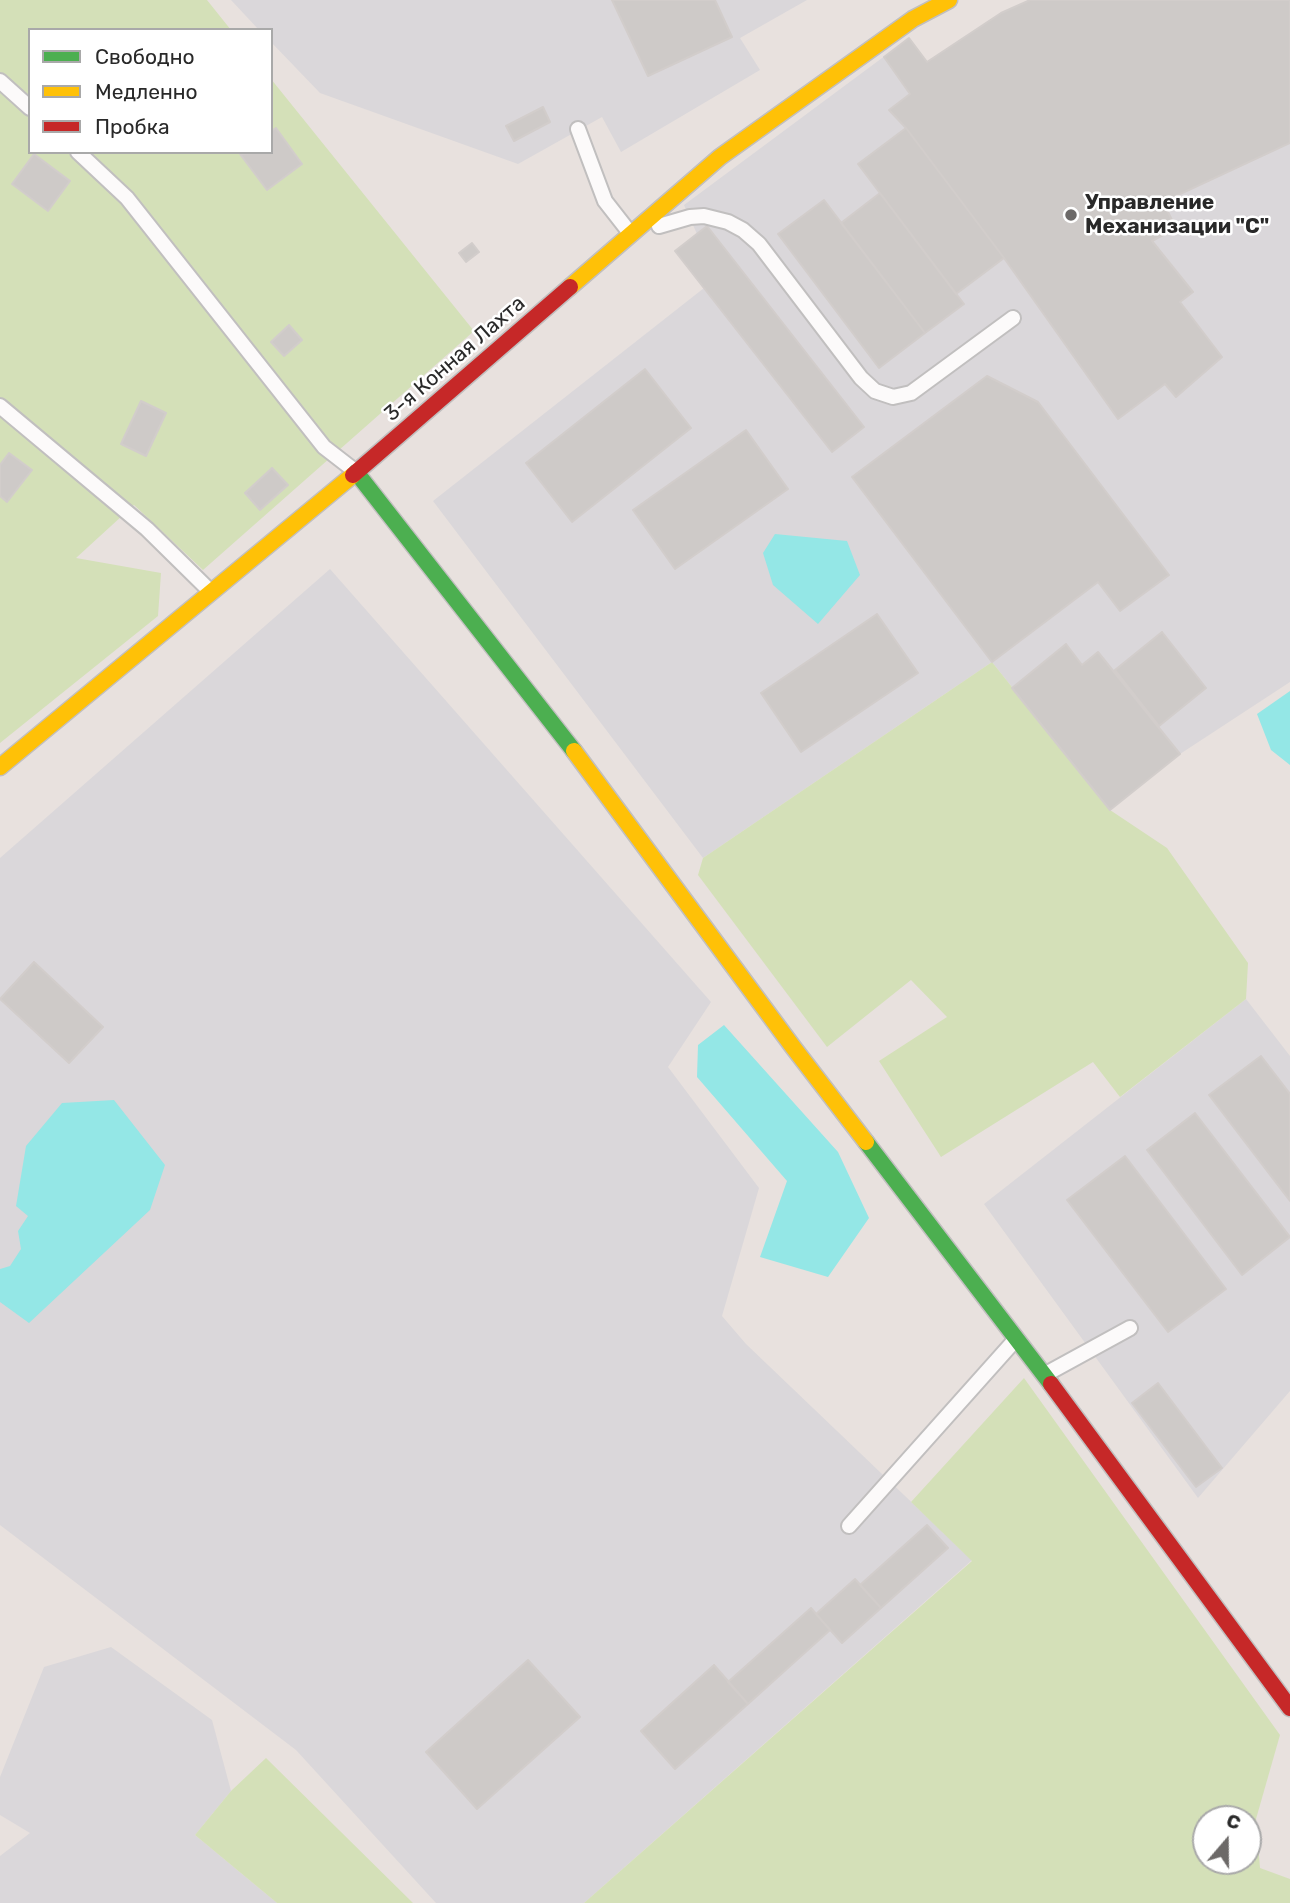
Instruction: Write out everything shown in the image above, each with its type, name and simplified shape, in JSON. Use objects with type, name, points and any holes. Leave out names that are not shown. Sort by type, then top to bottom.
[{"type":"street","name":"3-я Конная Лахта","points":[[0,767],[356,472],[720,157],[913,19],[950,0]]},
{"type":"street","points":[[356,472],[598,782],[793,1047],[1045,1375],[1290,1708]]},
{"type":"lane","points":[[907,0],[913,19]]},
{"type":"lane","points":[[0,81],[28,106]]},
{"type":"lane","points":[[578,129],[605,201],[631,234],[690,217],[704,216],[717,218],[743,230],[759,244],[861,378],[875,391],[893,397],[911,393],[1013,318]]},
{"type":"lane","points":[[80,154],[127,198],[324,447],[356,472]]},
{"type":"lane","points":[[0,406],[148,529],[211,592]]},
{"type":"lane","points":[[1045,1375],[1130,1328]]},
{"type":"lane","points":[[849,1525],[1017,1338]]},
{"type":"shaded area","points":[[231,0],[807,0],[740,38],[760,70],[621,152],[602,117],[518,164],[320,93],[273,44],[273,28],[257,28]]},
{"type":"shaded area","points":[[1030,0],[1290,0],[1290,682],[1180,754],[1110,810],[992,662],[703,858],[433,501],[704,288],[675,251],[697,234],[684,205],[909,38],[927,62],[1001,13]]},
{"type":"shaded area","points":[[330,569],[711,1002],[668,1067],[759,1188],[722,1316],[746,1344],[972,1560],[584,1903],[436,1903],[296,1750],[0,1525],[0,858]]},
{"type":"shaded area","points":[[1246,999],[1290,1056],[1290,1391],[1198,1498],[984,1204]]},
{"type":"shaded area","points":[[111,1647],[212,1720],[231,1791],[195,1835],[277,1903],[0,1903],[0,1856],[30,1833],[0,1815],[0,1777],[44,1667]]},
{"type":"green space","points":[[0,0],[207,0],[229,28],[28,28],[28,154],[273,154],[273,81],[474,331],[203,570],[134,505],[76,558],[161,573],[158,616],[0,743]]},
{"type":"green space","points":[[992,662],[1110,810],[1167,848],[1248,963],[1246,999],[1120,1097],[1093,1062],[941,1157],[879,1061],[947,1017],[911,980],[827,1047],[698,875],[703,858]]},
{"type":"green space","points":[[1024,1378],[1280,1735],[1260,1805],[1192,1805],[1192,1875],[1262,1875],[1262,1869],[1290,1879],[1290,1903],[584,1903],[972,1561],[911,1502]]},
{"type":"green space","points":[[266,1758],[413,1903],[277,1903],[195,1835],[231,1791]]},
{"type":"water","points":[[775,534],[847,541],[860,575],[818,624],[773,585],[763,553]]},
{"type":"water","points":[[1290,691],[1290,765],[1271,750],[1257,714]]},
{"type":"water","points":[[724,1025],[838,1152],[869,1218],[828,1277],[760,1257],[787,1181],[697,1077],[698,1045]]},
{"type":"water","points":[[114,1100],[165,1165],[150,1210],[29,1323],[0,1302],[0,1269],[10,1266],[21,1249],[18,1231],[28,1216],[16,1206],[26,1146],[62,1103]]},
{"type":"building","points":[[612,0],[715,0],[732,37],[648,76]]},
{"type":"building","name":"Управление Механизации \"С\"","points":[[1030,0],[1290,0],[1290,143],[1163,202],[1176,228],[1152,241],[1193,292],[1180,302],[1222,357],[1176,397],[1165,384],[1118,419],[1004,258],[906,128],[889,110],[910,94],[884,57],[909,38],[927,62],[1001,13]]},
{"type":"building","points":[[543,107],[550,122],[514,141],[506,126]]},
{"type":"building","points":[[276,128],[302,164],[267,190],[240,154],[273,154],[273,130]]},
{"type":"building","points":[[906,128],[1004,258],[956,294],[858,164]]},
{"type":"building","points":[[34,154],[70,181],[48,211],[12,184]]},
{"type":"building","points":[[880,193],[964,304],[925,333],[841,223]]},
{"type":"building","points":[[824,200],[925,333],[879,368],[778,234]]},
{"type":"building","points":[[707,226],[864,427],[832,452],[675,251]]},
{"type":"building","points":[[472,243],[479,252],[466,262],[459,253]]},
{"type":"building","points":[[289,325],[302,340],[284,356],[271,342]]},
{"type":"building","points":[[645,369],[691,428],[572,522],[526,463]]},
{"type":"building","points":[[987,376],[1038,402],[1169,575],[1120,611],[1098,582],[992,662],[852,477]]},
{"type":"building","points":[[141,401],[166,413],[146,456],[121,444]]},
{"type":"building","points":[[746,430],[788,489],[675,569],[633,510]]},
{"type":"building","points":[[9,453],[32,470],[7,502],[0,496],[0,465]]},
{"type":"building","points":[[272,468],[288,485],[260,510],[245,493]]},
{"type":"building","points":[[877,614],[918,673],[801,752],[761,693]]},
{"type":"building","points":[[1162,632],[1206,688],[1159,726],[1115,670]]},
{"type":"building","points":[[1066,644],[1082,665],[1098,652],[1180,754],[1110,810],[1012,688]]},
{"type":"building","points":[[34,962],[103,1027],[69,1063],[0,999]]},
{"type":"building","points":[[1261,1056],[1290,1094],[1290,1201],[1209,1095]]},
{"type":"building","points":[[1195,1113],[1290,1237],[1242,1275],[1147,1150]]},
{"type":"building","points":[[1125,1156],[1226,1289],[1168,1332],[1067,1200]]},
{"type":"building","points":[[1158,1383],[1222,1468],[1196,1487],[1132,1403]]},
{"type":"building","points":[[927,1525],[948,1548],[881,1608],[860,1585]]},
{"type":"building","points":[[855,1579],[881,1608],[842,1643],[816,1614]]},
{"type":"building","points":[[811,1608],[830,1630],[748,1704],[728,1682]]},
{"type":"building","points":[[528,1660],[580,1717],[477,1809],[426,1752]]},
{"type":"building","points":[[714,1665],[748,1704],[675,1769],[641,1731]]},
{"type":"traffic: fast","points":[[356,472],[574,751]]},
{"type":"traffic: fast","points":[[866,1142],[1051,1384]]},
{"type":"traffic: slow","points":[[570,287],[720,157],[913,19],[949,0]]},
{"type":"traffic: slow","points":[[0,767],[353,475]]},
{"type":"traffic: slow","points":[[574,751],[866,1142]]},
{"type":"traffic: jam","points":[[353,475],[570,287]]},
{"type":"traffic: jam","points":[[1051,1384],[1290,1708]]},
{"type":"place","name":"Управление Механизации \"С\"","points":[[1071,215]]}]
